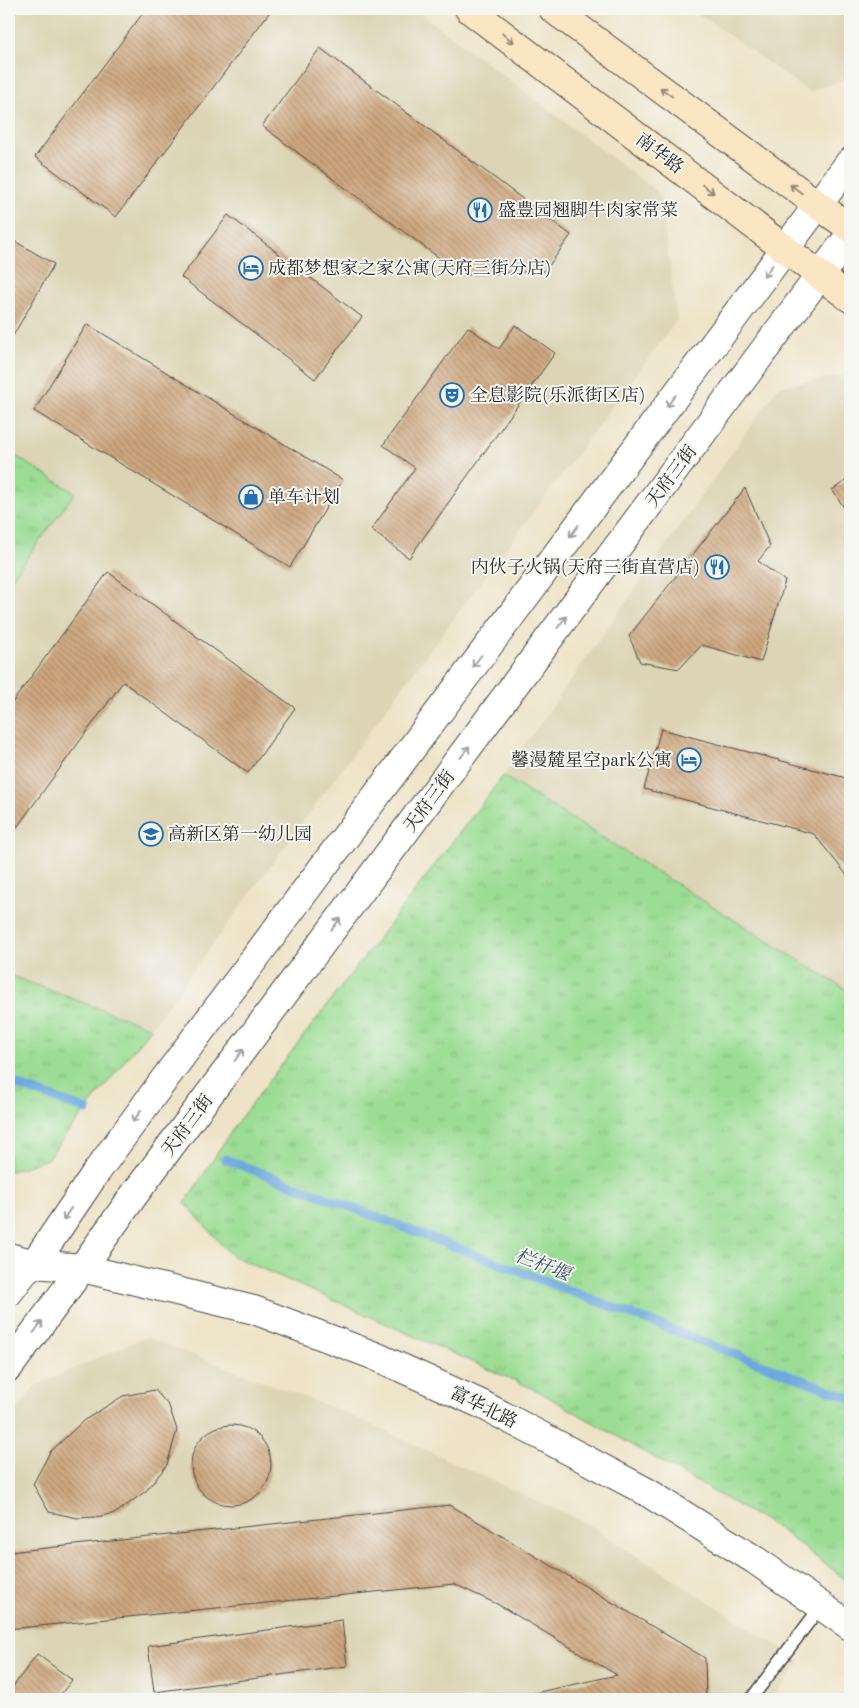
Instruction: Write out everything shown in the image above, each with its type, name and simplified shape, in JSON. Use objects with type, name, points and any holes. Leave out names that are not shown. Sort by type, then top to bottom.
[{"type":"main road","name":"南华路","points":[[469,9],[850,298]]},
{"type":"main road","points":[[553,9],[850,228]]},
{"type":"street","points":[[9,1292],[24,1272],[21,1260],[95,1174],[850,162]]},
{"type":"street","name":"天府三街","points":[[9,1366],[134,1195],[850,235]]},
{"type":"street","name":"富华北路","points":[[21,1260],[82,1268],[254,1310],[375,1356],[481,1404],[647,1492],[755,1560],[850,1626]]},
{"type":"lane","points":[[751,1699],[821,1606]]},
{"type":"shaded area","points":[[9,9],[415,9],[660,194],[677,320],[398,693],[151,1028],[9,975],[9,582],[75,493],[9,452]]},
{"type":"shaded area","points":[[692,9],[850,9],[850,77],[809,92]]},
{"type":"shaded area","points":[[850,375],[850,992],[503,776],[779,386]]},
{"type":"shaded area","points":[[146,1337],[341,1411],[589,1525],[801,1661],[772,1699],[9,1699],[9,1421],[35,1386]]},
{"type":"green space","points":[[9,452],[75,493],[9,582]]},
{"type":"green space","points":[[503,776],[850,992],[850,1583],[779,1529],[538,1391],[231,1255],[185,1203],[236,1124]]},
{"type":"green space","points":[[9,975],[151,1028],[47,1159],[9,1172]]},
{"type":"building","points":[[146,9],[272,9],[116,217],[35,157]]},
{"type":"building","points":[[320,48],[571,235],[545,271],[462,275],[262,126]]},
{"type":"building","points":[[228,215],[362,317],[315,379],[181,277]]},
{"type":"building","points":[[9,238],[54,264],[9,343]]},
{"type":"building","points":[[87,324],[343,480],[290,567],[34,411]]},
{"type":"building","points":[[515,325],[555,353],[409,558],[371,530],[415,468],[383,445],[468,327],[499,349]]},
{"type":"building","points":[[850,478],[850,516],[832,490]]},
{"type":"building","points":[[745,488],[770,546],[758,561],[785,581],[761,662],[702,645],[679,669],[640,662],[629,636]]},
{"type":"building","points":[[108,572],[295,708],[248,773],[123,682],[9,838],[9,707]]},
{"type":"building","points":[[661,729],[850,779],[850,879],[814,834],[644,789]]},
{"type":"building","points":[[155,1390],[169,1406],[177,1430],[167,1465],[146,1491],[116,1513],[78,1518],[49,1512],[33,1484],[50,1452],[83,1421],[123,1396]]},
{"type":"building","points":[[231,1425],[246,1428],[259,1437],[268,1450],[271,1465],[268,1480],[259,1493],[246,1502],[231,1505],[216,1502],[203,1493],[194,1480],[191,1465],[194,1450],[203,1437],[216,1428]]},
{"type":"building","points":[[450,1505],[705,1658],[706,1699],[522,1699],[521,1696],[617,1675],[499,1605],[454,1584],[9,1629],[9,1552]]},
{"type":"building","points":[[342,1620],[347,1666],[154,1692],[148,1646]]},
{"type":"building","points":[[37,1654],[72,1680],[57,1699],[9,1699],[9,1692]]},
{"type":"waterway","name":"栏杆堰","points":[[9,1082],[87,1110]]},
{"type":"waterway","name":"栏杆堰","points":[[225,1159],[850,1398]]},
{"type":"place","name":"盛豊园翘脚牛肉家常菜","points":[[480,210]]},
{"type":"place","name":"成都梦想家之家公寓(天府三街分店)","points":[[251,268]]},
{"type":"place","name":"全息影院(乐派街区店)","points":[[452,395]]},
{"type":"place","name":"单车计划","points":[[251,497]]},
{"type":"place","name":"内伙子火锅(天府三街直营店)","points":[[717,567]]},
{"type":"place","name":"馨漫麓星空park公寓","points":[[689,760]]},
{"type":"place","name":"高新区第一幼儿园","points":[[151,834]]}]
